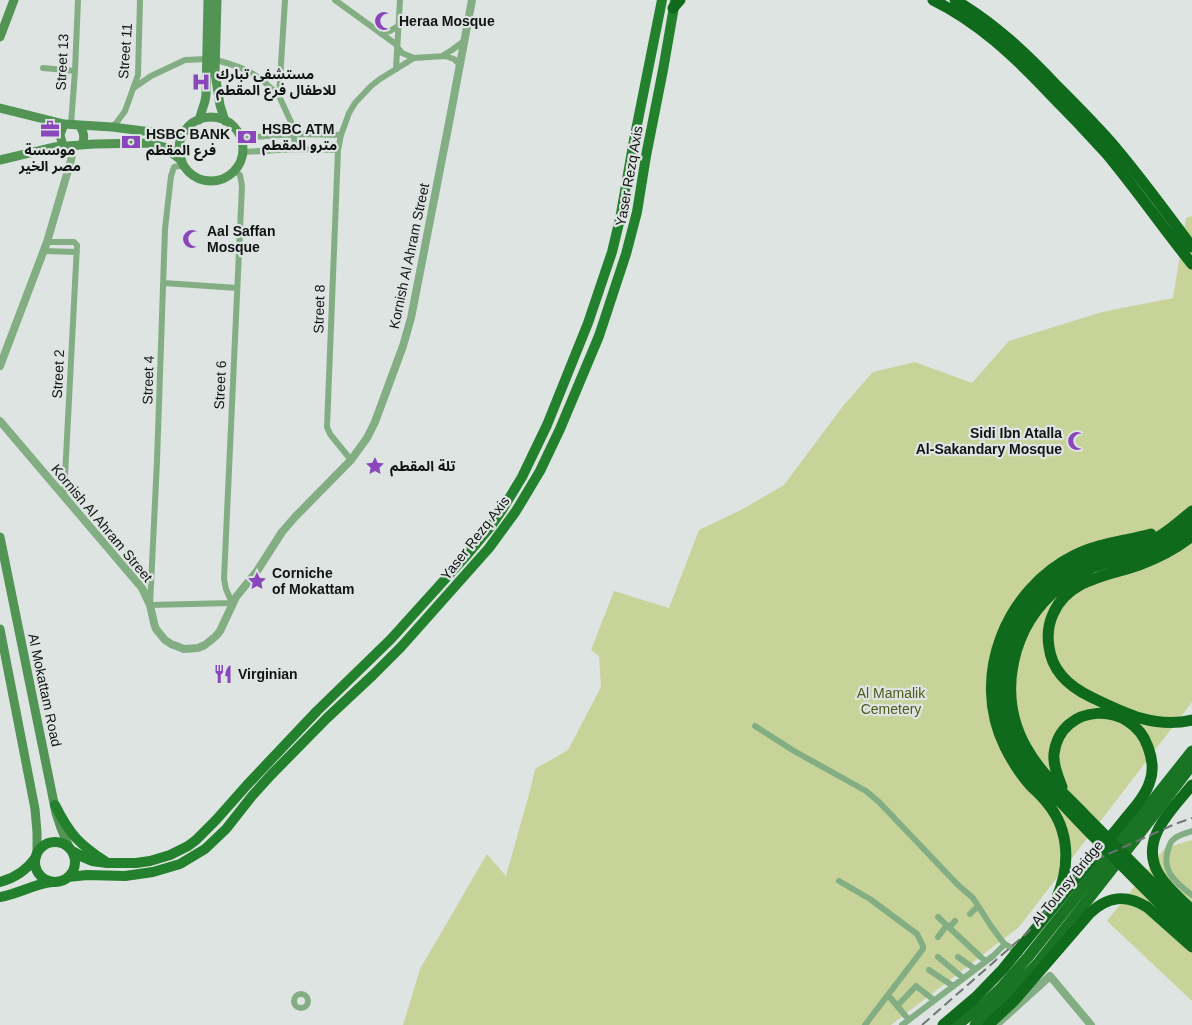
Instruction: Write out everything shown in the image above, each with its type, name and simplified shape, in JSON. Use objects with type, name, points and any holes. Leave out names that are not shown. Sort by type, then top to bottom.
[{"type":"highway","points":[[933,0],[960,14],[1009,52],[1025,67],[1105,153],[1192,264]]},
{"type":"highway","points":[[955,0],[983,18],[1000,32],[1033,61],[1074,103],[1115,148],[1192,247]]},
{"type":"highway","points":[[1192,510],[1165,533],[1152,541],[1093,558],[1066,571],[1046,586],[1024,612],[1012,633],[1005,655],[1001,681],[1005,718],[1014,743],[1028,766],[1046,788],[1148,886],[1192,923]]},
{"type":"highway","points":[[1192,524],[1155,548],[1098,566],[1073,577],[1059,587],[1032,617],[1022,634],[1015,652],[1011,671],[1010,691],[1019,732],[1030,754],[1192,935]]},
{"type":"highway","points":[[1047,915],[1062,885],[1066,867],[1066,845],[1055,814],[1017,769],[1000,735],[991,691],[992,670],[999,642],[1012,613],[1024,596],[1038,580],[1067,559],[1112,542],[1145,536],[1172,527]]},
{"type":"highway","points":[[1192,536],[1162,555],[1131,568],[1093,579],[1074,589],[1063,598],[1056,608],[1050,621],[1048,635],[1049,649],[1056,668],[1071,685],[1081,692],[1123,712],[1152,722],[1169,723],[1192,720]]},
{"type":"highway","points":[[943,1025],[998,975],[1144,794],[1152,774],[1152,761],[1147,743],[1142,734],[1134,725],[1115,715],[1094,713],[1074,721],[1059,737],[1054,755],[1056,770],[1064,794]]},
{"type":"highway","name":"Al Tounsy Bridge","points":[[957,1025],[1000,989],[1192,751]]},
{"type":"highway","name":"Al Tounsy Bridge","points":[[975,1025],[1008,996],[1039,962],[1192,765]]},
{"type":"highway","points":[[1192,785],[1156,832],[1152,850],[1153,860],[1160,877],[1192,910]]},
{"type":"highway","points":[[988,1025],[1014,1001],[1090,913],[1104,902],[1122,898],[1139,902],[1192,947]]},
{"type":"main road","points":[[1,33],[14,0]]},
{"type":"main road","points":[[208,0],[211,60],[225,121]]},
{"type":"main road","points":[[199,120],[205,101],[218,0]]},
{"type":"main road","name":"Yaser Rezq Axis","points":[[70,849],[92,861],[136,863],[160,858],[184,848],[204,833],[317,710],[391,638],[491,526],[522,477],[547,425],[588,323],[612,252],[662,0]]},
{"type":"main road","name":"Yaser Rezq Axis","points":[[68,877],[87,875],[125,876],[171,868],[188,860],[212,843],[271,775],[401,647],[489,548],[516,510],[540,471],[560,429],[599,336],[626,254],[640,198],[646,156],[676,3]]},
{"type":"main road","points":[[0,108],[71,125],[112,127],[183,136]]},
{"type":"main road","points":[[215,118],[225,121],[236,130],[240,138],[243,152],[241,159],[231,174],[220,180],[208,181],[197,178],[187,170],[183,163],[180,146],[183,136],[191,125],[199,120],[215,118]]},
{"type":"main road","points":[[71,125],[83,132],[82,145]]},
{"type":"main road","points":[[67,146],[60,135],[71,125]]},
{"type":"main road","points":[[0,160],[54,147],[150,143],[164,147],[183,163]]},
{"type":"main road","name":"Al Mokattam Road","points":[[0,537],[55,805],[61,828],[70,849]]},
{"type":"main road","points":[[0,629],[35,809],[37,832],[37,855],[36,865],[39,873],[45,879],[61,881],[68,877],[74,866],[75,858],[70,849],[61,843],[51,842],[42,846],[37,855],[29,866],[21,873],[0,882]]},
{"type":"main road","points":[[55,805],[63,822],[74,837],[107,863]]},
{"type":"main road","points":[[0,897],[53,881]]},
{"type":"street","name":"Street 13","points":[[71,125],[78,0]]},
{"type":"street","name":"Street 11","points":[[112,127],[122,117],[134,88],[139,68],[140,0]]},
{"type":"street","points":[[279,96],[285,0]]},
{"type":"street","points":[[335,0],[397,46],[402,53],[414,58],[450,57],[460,65]]},
{"type":"street","points":[[396,69],[400,0]]},
{"type":"street","name":"Kornish Al Ahram Street","points":[[0,421],[142,588],[150,605],[154,623],[165,640],[178,647],[192,649],[205,645],[216,636],[232,603],[257,571],[288,524],[351,460],[371,430],[407,332],[414,304],[472,0]]},
{"type":"street","points":[[381,34],[398,26]]},
{"type":"street","points":[[440,56],[464,41]]},
{"type":"street","name":"Street 8","points":[[351,460],[330,434],[327,427],[338,150],[344,124],[355,103],[371,86],[414,58]]},
{"type":"street","points":[[134,88],[151,76],[185,60],[211,60],[242,68],[257,75],[279,96],[289,116],[296,149]]},
{"type":"street","points":[[44,68],[75,71]]},
{"type":"street","points":[[240,138],[294,134],[341,135]]},
{"type":"street","points":[[0,366],[47,242],[71,160],[67,146]]},
{"type":"street","points":[[243,152],[296,149],[338,150]]},
{"type":"street","name":"Street 4","points":[[150,605],[165,229],[171,176],[174,167],[183,163]]},
{"type":"street","name":"Street 6","points":[[232,603],[224,578],[242,186],[240,176],[235,170]]},
{"type":"street","points":[[43,251],[77,252],[77,245],[74,242],[47,242]]},
{"type":"street","name":"Street 2","points":[[64,496],[77,252]]},
{"type":"street","points":[[164,283],[237,288]]},
{"type":"street","points":[[150,605],[232,603]]},
{"type":"street","points":[[755,726],[794,751],[866,791],[879,802],[958,886],[973,898],[1005,944],[1022,954],[1050,976],[1091,1025]]},
{"type":"street","points":[[1192,831],[1174,839],[1167,853],[1168,868],[1175,882],[1192,895]]},
{"type":"street","points":[[839,881],[870,898],[918,934],[923,946],[923,949],[864,1025]]},
{"type":"street","points":[[970,914],[978,906]]},
{"type":"street","points":[[938,917],[985,961]]},
{"type":"street","points":[[938,937],[955,921]]},
{"type":"street","points":[[902,1025],[1005,944]]},
{"type":"street","points":[[958,956],[975,969]]},
{"type":"street","points":[[938,957],[963,978]]},
{"type":"street","points":[[929,970],[953,986]]},
{"type":"street","points":[[996,1025],[1050,976]]},
{"type":"street","points":[[898,1005],[916,986],[934,1000]]},
{"type":"street","points":[[888,995],[909,1020]]},
{"type":"green space","name":"Al Mamalik Cemetery","points":[[1192,216],[1192,702],[1019,927],[891,1025],[403,1025],[420,969],[487,854],[506,876],[535,769],[568,750],[601,687],[599,656],[591,650],[614,591],[669,608],[699,530],[741,510],[784,485],[843,406],[873,372],[915,362],[972,383],[1009,341],[1102,312],[1173,298],[1186,218]]},
{"type":"green space","points":[[1192,840],[1192,1001],[1107,921],[1165,848]]},
{"type":"railway","points":[[922,1025],[1028,932],[1086,864],[1192,818]]},
{"type":"place","name":"Heraa Mosque","points":[[384,21]]},
{"type":"place","name":"مستشفى تبارك للاطفال فرع المقطم","points":[[201,82]]},
{"type":"place","name":"موسسة مصر الخير","points":[[50,129]]},
{"type":"place","name":"HSBC ATM مترو المقطم","points":[[247,137]]},
{"type":"place","name":"HSBC BANK فرع المقطم","points":[[131,142]]},
{"type":"place","name":"Aal Saffan Mosque","points":[[192,239]]},
{"type":"place","name":"Sidi Ibn Atalla Al-Sakandary Mosque","points":[[1077,441]]},
{"type":"place","name":"تلة المقطم","points":[[375,466]]},
{"type":"place","name":"Corniche of Mokattam","points":[[257,581]]},
{"type":"place","name":"Virginian","points":[[223,674]]}]
